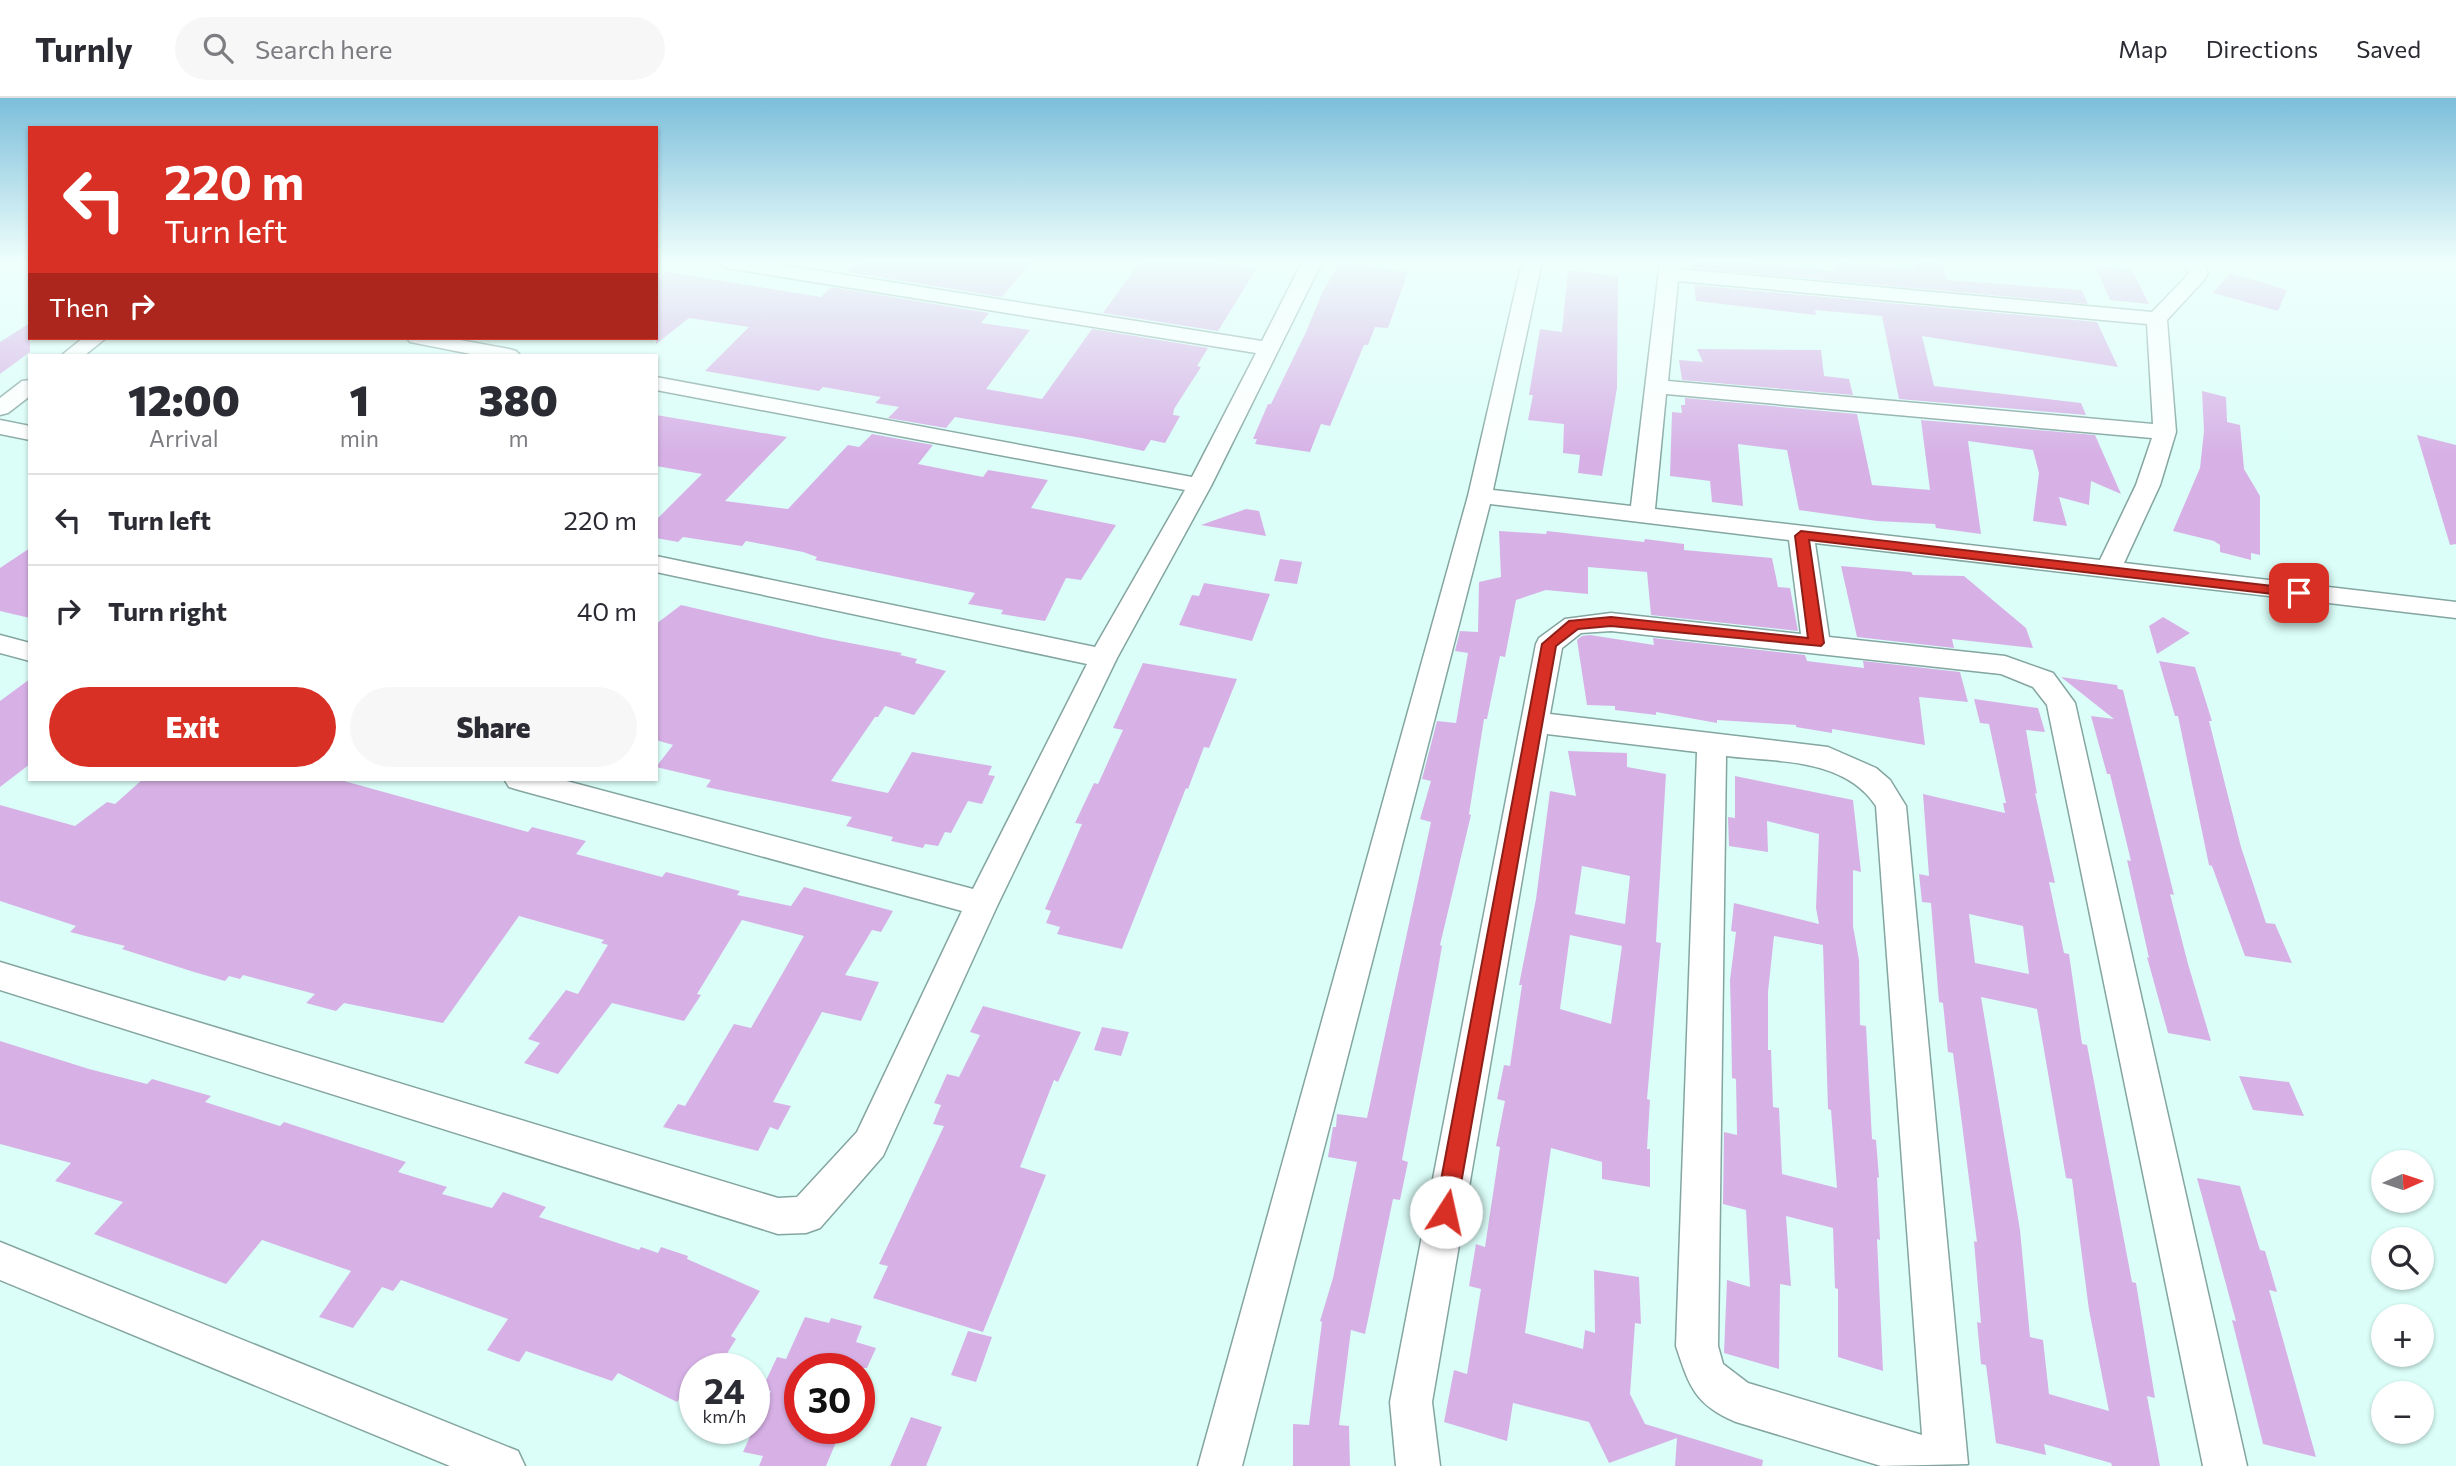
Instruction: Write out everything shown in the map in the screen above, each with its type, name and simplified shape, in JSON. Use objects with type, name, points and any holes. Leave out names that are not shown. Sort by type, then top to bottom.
[{"type":"street","points":[[1125,326],[1270,349]]},
{"type":"street","points":[[0,976],[778,1216],[806,1215],[870,1144],[982,904],[1103,658],[1199,486],[1281,326]]},
{"type":"street","points":[[1220,1466],[1480,496],[1518,326]]},
{"type":"street","points":[[1642,516],[1663,326]]},
{"type":"street","points":[[2108,571],[2148,485],[2165,432],[2157,326]]},
{"type":"street","points":[[73,354],[93,340]]},
{"type":"street","points":[[428,340],[504,354]]},
{"type":"street","points":[[658,383],[1199,486]]},
{"type":"street","points":[[1656,386],[2165,432]]},
{"type":"street","points":[[0,408],[28,388]]},
{"type":"street","points":[[0,427],[28,433]]},
{"type":"street","points":[[1480,496],[1801,536],[2456,610]]},
{"type":"street","points":[[1801,536],[1816,643]]},
{"type":"street","points":[[658,564],[1103,658]]},
{"type":"street","points":[[1418,1466],[1411,1402],[1549,644],[1574,625],[1611,622],[2005,665],[2043,680],[2061,703],[2225,1466]]},
{"type":"street","points":[[0,644],[28,651]]},
{"type":"street","points":[[1535,722],[1828,758],[1851,766],[1871,778],[1884,792],[1891,806],[1946,1465],[1736,1401],[1707,1377],[1697,1346],[1712,744]]},
{"type":"street","points":[[526,781],[982,904]]},
{"type":"street","points":[[0,1261],[503,1466]]},
{"type":"building","points":[[28,326],[30,352],[0,374],[0,342]]},
{"type":"building","points":[[658,326],[679,326],[656,344]]},
{"type":"building","points":[[741,326],[1001,326],[1030,330],[986,389],[1042,399],[1092,329],[1208,348],[1197,366],[1201,367],[1174,409],[1173,415],[1180,416],[1165,443],[1151,440],[1144,451],[955,417],[946,428],[888,418],[899,407],[875,403],[881,397],[823,387],[819,391],[705,371],[749,327]]},
{"type":"building","points":[[1185,326],[1221,326],[1218,331]]},
{"type":"building","points":[[1309,326],[1389,326],[1375,327],[1368,345],[1364,345],[1330,426],[1321,424],[1310,452],[1255,444],[1257,439],[1253,439],[1268,404],[1271,404]]},
{"type":"building","points":[[1563,326],[1618,326],[1617,388],[1602,476],[1578,473],[1580,455],[1563,453],[1564,424],[1528,420],[1533,395],[1529,395],[1540,329],[1562,332]]},
{"type":"building","points":[[1884,326],[2099,326],[2118,367],[1922,336],[1934,386],[2081,403],[2086,415],[1899,399]]},
{"type":"building","points":[[1697,349],[1821,350],[1824,376],[1849,379],[1853,395],[1682,380],[1679,360],[1703,362]]},
{"type":"building","points":[[2202,391],[2226,397],[2227,422],[2240,425],[2244,469],[2260,496],[2260,555],[2251,553],[2251,560],[2220,552],[2220,545],[2214,541],[2173,531],[2200,468],[2204,431]]},
{"type":"building","points":[[1685,398],[1857,414],[1872,485],[1930,490],[1921,420],[2095,435],[2121,494],[2091,481],[2089,505],[2059,497],[2067,526],[2033,521],[2039,473],[2033,450],[1968,441],[1981,534],[1936,528],[1935,524],[1877,521],[1799,510],[1787,450],[1738,444],[1743,506],[1712,502],[1710,481],[1670,476],[1672,412],[1682,413],[1681,405],[1685,405]]},
{"type":"building","points":[[658,415],[787,437],[725,501],[788,509],[848,445],[859,447],[872,434],[933,445],[918,464],[983,477],[988,470],[1048,480],[1031,508],[1116,525],[1081,580],[1066,578],[1045,621],[1001,614],[1003,610],[968,604],[975,593],[815,560],[817,557],[803,552],[746,541],[742,546],[683,537],[678,542],[658,538],[658,518],[702,474],[658,466]]},
{"type":"building","points":[[2417,435],[2456,445],[2456,544],[2450,545]]},
{"type":"building","points":[[1246,509],[1259,511],[1266,536],[1201,525]]},
{"type":"building","points":[[1499,531],[1546,534],[1547,531],[1644,542],[1645,539],[1684,544],[1684,550],[1772,558],[1778,587],[1790,588],[1798,631],[1651,615],[1647,572],[1588,567],[1588,594],[1546,590],[1516,600],[1505,657],[1500,656],[1487,719],[1484,719],[1469,814],[1471,815],[1440,945],[1437,975],[1402,1160],[1408,1162],[1400,1200],[1393,1199],[1365,1334],[1351,1330],[1339,1425],[1349,1426],[1350,1466],[1293,1466],[1293,1424],[1309,1425],[1320,1321],[1333,1278],[1357,1162],[1328,1157],[1333,1127],[1336,1127],[1337,1114],[1367,1118],[1431,822],[1420,819],[1431,781],[1422,779],[1437,721],[1456,723],[1468,653],[1455,651],[1460,631],[1478,632],[1479,582],[1501,577]]},
{"type":"building","points":[[28,549],[28,618],[0,611],[0,568]]},
{"type":"building","points":[[1280,559],[1302,562],[1297,584],[1274,581]]},
{"type":"building","points":[[1841,566],[1911,572],[1913,575],[1964,576],[2026,628],[2033,648],[1952,639],[1954,648],[1857,637]]},
{"type":"building","points":[[1204,583],[1270,594],[1252,641],[1179,625],[1192,595],[1199,596]]},
{"type":"building","points":[[681,605],[902,653],[900,655],[917,659],[915,663],[946,671],[914,715],[885,706],[831,781],[888,793],[912,752],[992,766],[988,775],[995,776],[982,804],[968,801],[951,833],[945,832],[938,846],[925,844],[923,848],[891,841],[893,837],[846,826],[852,817],[706,787],[711,780],[658,767],[673,745],[658,741],[658,622]]},
{"type":"building","points":[[2163,617],[2190,633],[2157,654],[2149,626]]},
{"type":"building","points":[[1590,635],[1654,645],[1653,638],[1805,655],[1807,661],[1864,668],[1863,661],[1960,672],[1968,702],[1919,697],[1925,745],[1832,729],[1832,733],[1796,725],[1717,720],[1717,723],[1656,712],[1656,715],[1615,710],[1615,706],[1587,705],[1577,640]]},
{"type":"building","points":[[2159,661],[2195,667],[2212,721],[2209,721],[2241,847],[2266,923],[2275,924],[2292,963],[2245,956],[2212,866],[2209,865],[2178,716],[2175,716]]},
{"type":"building","points":[[1143,663],[1237,679],[1209,748],[1204,747],[1188,789],[1186,788],[1122,949],[1057,934],[1060,927],[1046,923],[1051,911],[1045,909],[1082,824],[1075,823],[1094,783],[1098,784],[1123,730],[1113,728]]},
{"type":"building","points":[[2061,677],[2117,685],[2118,689],[2123,690],[2174,895],[2170,894],[2211,1041],[2168,1033],[2147,957],[2149,958],[2127,860],[2131,861],[2110,774],[2107,774],[2091,716],[2114,719]]},
{"type":"building","points":[[28,680],[28,766],[0,787],[0,701]]},
{"type":"building","points":[[1974,699],[2038,708],[2045,732],[2026,730],[2037,794],[2035,793],[2055,883],[2049,882],[2064,953],[2069,954],[2082,1044],[2087,1045],[2132,1282],[2136,1283],[2155,1398],[2147,1396],[2160,1466],[2112,1466],[2111,1463],[2044,1444],[2046,1455],[1996,1443],[1986,1365],[1981,1364],[1977,1322],[1981,1323],[1974,1241],[1977,1242],[1953,1053],[1948,1052],[1943,1003],[1939,1002],[1931,903],[1922,902],[1919,874],[1929,876],[1923,794],[2005,813],[2003,803],[2006,803],[1989,724],[1980,723]],"holes":[[[1969,914],[2023,926],[2029,974],[1975,963]],[[1981,997],[2037,1009],[2066,1178],[2072,1179],[2089,1310],[2109,1411],[2049,1394],[2043,1340],[2030,1337],[2020,1230]]]},
{"type":"building","points":[[1568,751],[1627,753],[1627,767],[1666,774],[1656,942],[1661,943],[1647,1099],[1650,1100],[1647,1149],[1650,1149],[1650,1187],[1602,1179],[1602,1162],[1551,1148],[1525,1333],[1583,1349],[1585,1330],[1595,1333],[1594,1270],[1639,1277],[1641,1324],[1635,1323],[1630,1394],[1645,1424],[1763,1460],[1762,1466],[1675,1466],[1677,1438],[1609,1463],[1589,1422],[1513,1403],[1507,1441],[1444,1422],[1454,1370],[1467,1374],[1481,1289],[1469,1286],[1476,1244],[1485,1247],[1500,1147],[1496,1146],[1505,1101],[1497,1099],[1504,1065],[1510,1066],[1522,985],[1519,985],[1536,899],[1550,791],[1576,796]],"holes":[[[1582,866],[1630,876],[1625,924],[1575,914]],[[1570,935],[1622,946],[1611,1024],[1560,1009]]]},
{"type":"building","points":[[1735,776],[1853,800],[1861,872],[1853,870],[1853,926],[1859,960],[1860,1025],[1866,1026],[1872,1139],[1876,1140],[1879,1178],[1877,1177],[1880,1240],[1877,1239],[1883,1371],[1838,1357],[1838,1289],[1835,1288],[1833,1228],[1786,1216],[1791,1286],[1780,1284],[1779,1369],[1724,1353],[1727,1280],[1750,1287],[1746,1210],[1723,1204],[1724,1132],[1737,1135],[1736,1079],[1732,1078],[1730,980],[1736,932],[1731,931],[1734,903],[1819,924],[1816,908],[1819,834],[1767,821],[1768,852],[1729,846],[1728,817],[1735,818]],"holes":[[[1774,936],[1823,945],[1828,1109],[1831,1110],[1837,1188],[1782,1174],[1779,1108],[1773,1107],[1771,1050],[1768,1050],[1768,992]]]},
{"type":"building","points":[[141,781],[344,781],[528,832],[532,827],[586,841],[576,854],[662,877],[666,872],[740,891],[737,895],[791,906],[804,887],[893,911],[881,932],[872,930],[845,975],[879,982],[861,1021],[822,1012],[773,1102],[791,1106],[778,1130],[770,1127],[758,1151],[663,1127],[678,1104],[685,1106],[734,1024],[751,1028],[804,936],[742,920],[697,994],[701,995],[684,1021],[612,1003],[558,1074],[524,1063],[540,1043],[528,1039],[566,990],[578,994],[608,945],[601,943],[604,940],[519,916],[443,1023],[344,1003],[336,1011],[306,1003],[315,994],[243,975],[240,979],[229,976],[225,981],[122,949],[125,946],[70,932],[76,926],[0,901],[0,805],[75,826],[107,802],[115,804]]},
{"type":"building","points":[[983,1006],[1081,1032],[1058,1082],[1054,1080],[1020,1167],[1046,1175],[983,1332],[873,1298],[888,1266],[879,1264],[944,1126],[933,1124],[941,1105],[934,1103],[947,1074],[959,1077],[980,1035],[970,1032]]},
{"type":"building","points":[[1102,1027],[1129,1032],[1121,1056],[1094,1050]]},
{"type":"building","points":[[0,1041],[89,1069],[147,1084],[152,1079],[211,1096],[205,1102],[280,1126],[284,1122],[406,1162],[398,1172],[447,1187],[442,1194],[492,1208],[503,1192],[546,1207],[539,1217],[639,1250],[641,1247],[658,1253],[661,1247],[688,1256],[687,1259],[760,1291],[731,1336],[736,1339],[727,1353],[679,1353],[677,1402],[618,1373],[612,1381],[526,1351],[519,1362],[487,1350],[508,1319],[401,1280],[393,1291],[382,1287],[353,1328],[319,1317],[351,1271],[262,1240],[226,1284],[94,1234],[123,1202],[55,1181],[71,1163],[0,1144]]},
{"type":"building","points":[[2239,1076],[2289,1082],[2304,1116],[2253,1110]]},
{"type":"building","points":[[2197,1178],[2240,1186],[2260,1250],[2265,1251],[2277,1292],[2269,1290],[2316,1457],[2263,1444],[2232,1320],[2236,1321]]},
{"type":"building","points":[[805,1317],[829,1323],[831,1318],[862,1326],[856,1342],[876,1348],[874,1353],[789,1353]]},
{"type":"building","points":[[968,1331],[992,1337],[976,1382],[951,1375]]},
{"type":"building","points":[[777,1357],[784,1359],[784,1444],[835,1444],[826,1466],[759,1466],[763,1456],[743,1452],[747,1444],[770,1444],[770,1372]]},
{"type":"building","points":[[911,1417],[942,1427],[926,1466],[890,1466]]},
{"type":"route","points":[[1446,1212],[1549,644],[1574,625],[1611,622],[1816,643],[1801,536],[2299,593]]}]
